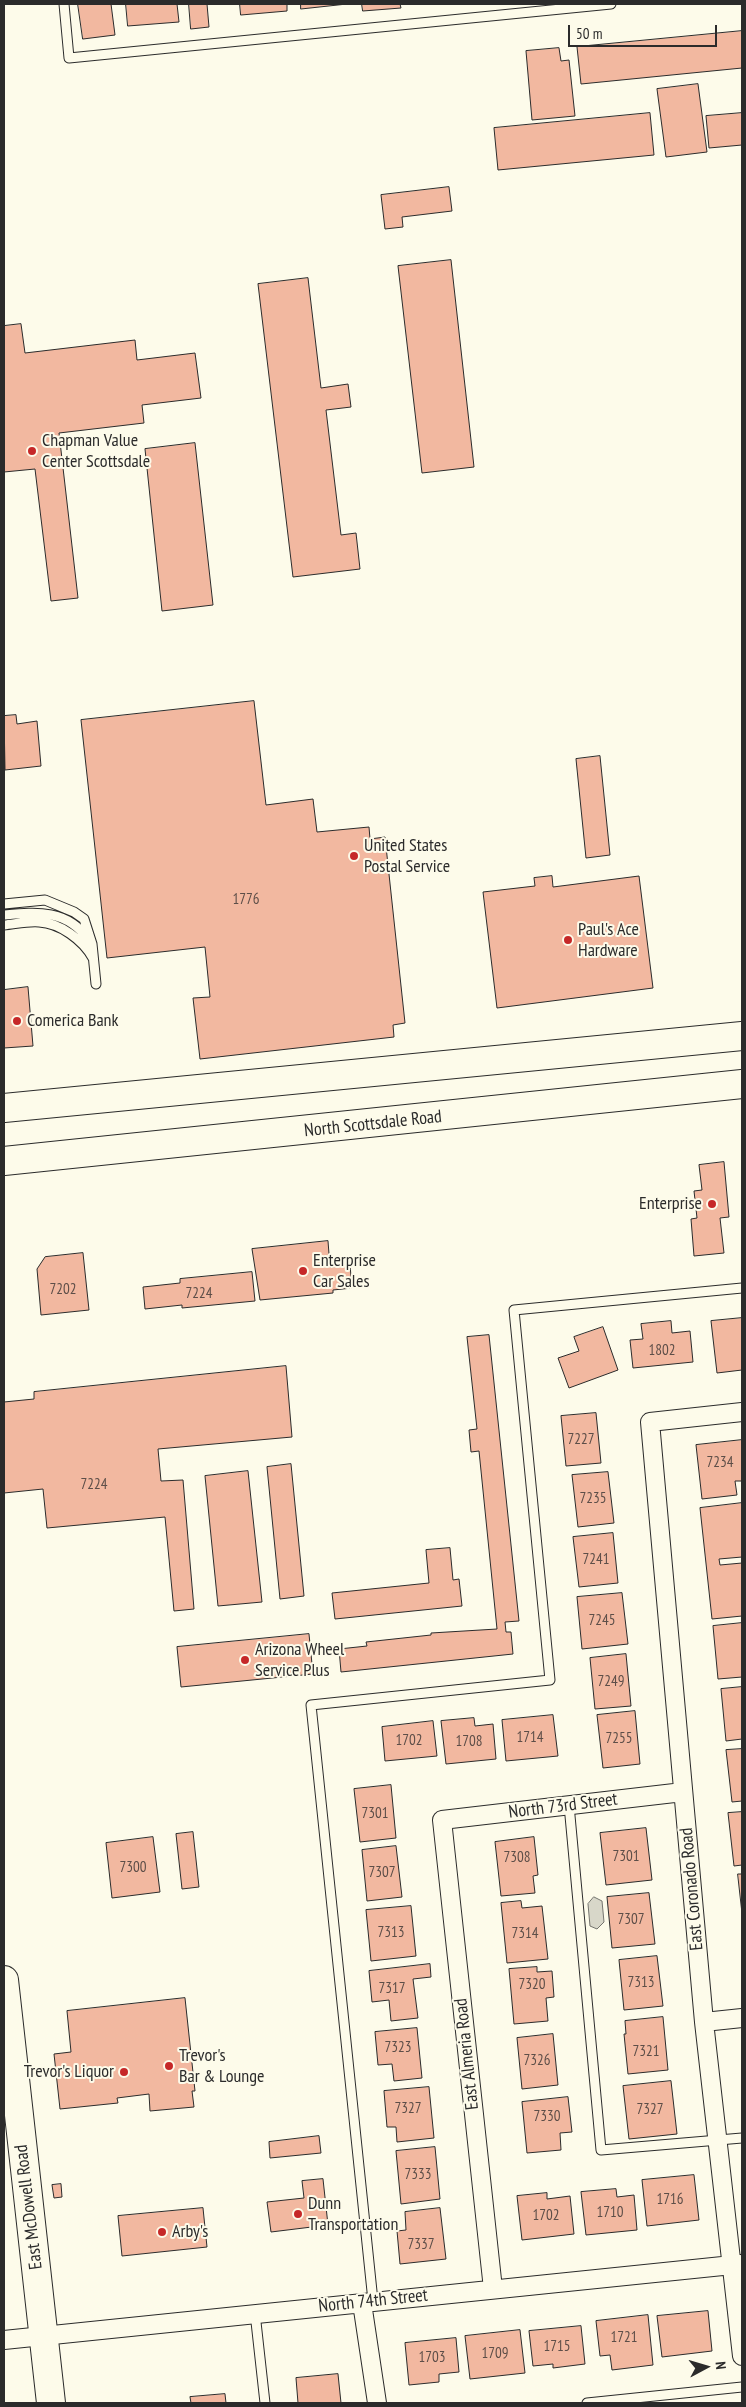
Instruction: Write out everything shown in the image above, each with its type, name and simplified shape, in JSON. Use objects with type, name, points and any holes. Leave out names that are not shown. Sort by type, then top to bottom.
[{"type":"main road","points":[[4,1108],[742,1036]]},
{"type":"main road","name":"North Scottsdale Road","points":[[4,1161],[742,1084]]},
{"type":"main road","name":"East McDowell Road","points":[[4,1980],[51,2403]]},
{"type":"street","name":"East Coronado Road","points":[[742,1412],[650,1422],[704,2022],[717,2140],[736,2265],[742,2356]]},
{"type":"street","name":"North 73rd Street","points":[[442,1820],[683,1792]]},
{"type":"street","name":"East Almeria Road","points":[[442,1820],[493,2289]]},
{"type":"street","points":[[704,2022],[742,2018]]},
{"type":"street","name":"North 74th Street","points":[[4,2340],[736,2265]]},
{"type":"street","points":[[368,2302],[377,2403]]},
{"type":"lane","points":[[64,4],[69,58],[611,4]]},
{"type":"lane","points":[[4,904],[45,900],[84,919],[92,944],[96,984]]},
{"type":"lane","points":[[4,915],[38,912],[56,915],[83,932],[92,944]]},
{"type":"lane","points":[[4,925],[39,922],[58,927],[78,940],[94,960]]},
{"type":"lane","points":[[368,2302],[311,1706],[550,1680],[514,1310],[742,1288]]},
{"type":"lane","points":[[569,1805],[601,2150],[742,2138]]},
{"type":"lane","points":[[255,2313],[265,2403]]},
{"type":"lane","points":[[587,2403],[742,2387]]},
{"type":"shaded area","points":[[594,1897],[602,1901],[604,1922],[597,1929],[590,1926],[588,1904]]},
{"type":"building","points":[[78,4],[111,4],[115,35],[83,39]]},
{"type":"building","points":[[126,4],[177,4],[179,22],[128,26]]},
{"type":"building","points":[[189,4],[207,4],[209,27],[191,29]]},
{"type":"building","points":[[240,4],[287,4],[287,11],[241,15]]},
{"type":"building","points":[[301,4],[347,4],[301,9]]},
{"type":"building","points":[[362,4],[400,4],[401,8],[363,11]]},
{"type":"building","points":[[742,31],[742,68],[581,84],[577,47]]},
{"type":"building","points":[[559,48],[561,61],[569,60],[575,116],[532,120],[526,51]]},
{"type":"building","points":[[698,84],[707,152],[666,157],[657,89]]},
{"type":"building","points":[[650,113],[654,155],[498,170],[494,128]]},
{"type":"building","points":[[742,113],[742,145],[709,148],[706,116]]},
{"type":"building","points":[[449,187],[452,211],[402,217],[403,227],[385,229],[381,195]]},
{"type":"building","points":[[451,260],[474,467],[422,473],[398,266]]},
{"type":"building","points":[[308,278],[321,388],[348,384],[351,407],[326,410],[341,535],[356,533],[360,569],[293,577],[258,284]]},
{"type":"building","name":"Chapman Value Center Scottsdale","points":[[21,324],[25,353],[135,340],[137,360],[195,353],[201,398],[142,405],[144,423],[59,433],[78,598],[51,601],[35,469],[4,472],[4,326]]},
{"type":"building","points":[[195,443],[213,605],[162,611],[145,449]]},
{"type":"building","points":[[254,701],[266,805],[313,799],[317,832],[369,827],[370,839],[385,837],[405,1023],[393,1025],[394,1037],[200,1059],[193,998],[210,997],[205,947],[107,958],[81,720]]},
{"type":"building","points":[[16,715],[17,724],[37,721],[41,766],[5,770],[4,716]]},
{"type":"building","points":[[600,756],[610,855],[586,858],[576,759]]},
{"type":"building","name":"Paul's Ace Hardware","points":[[552,876],[553,887],[639,876],[653,988],[497,1008],[483,892],[535,886],[534,878]]},
{"type":"building","name":"Comerica Bank","points":[[28,987],[33,1046],[4,1048],[4,990]]},
{"type":"building","name":"Enterprise","points":[[724,1162],[729,1217],[720,1218],[724,1253],[694,1256],[691,1219],[697,1218],[694,1191],[702,1190],[699,1165]]},
{"type":"building","name":"Enterprise Car Sales","points":[[328,1241],[330,1267],[350,1265],[352,1288],[333,1290],[333,1293],[260,1300],[252,1249]]},
{"type":"building","points":[[83,1253],[89,1310],[41,1315],[37,1269],[45,1257]]},
{"type":"building","points":[[252,1272],[255,1301],[182,1308],[182,1305],[145,1309],[143,1287],[180,1283],[180,1279]]},
{"type":"building","points":[[742,1318],[742,1370],[717,1373],[711,1321]]},
{"type":"building","points":[[671,1321],[672,1333],[690,1331],[693,1362],[633,1368],[630,1340],[643,1339],[641,1324]]},
{"type":"building","points":[[603,1327],[618,1370],[569,1388],[558,1358],[579,1351],[574,1337]]},
{"type":"building","points":[[489,1335],[519,1621],[505,1622],[506,1632],[511,1632],[513,1654],[341,1672],[339,1649],[367,1646],[366,1642],[431,1635],[431,1633],[497,1629],[479,1451],[471,1452],[469,1430],[477,1429],[467,1337]]},
{"type":"building","points":[[286,1366],[292,1437],[158,1449],[161,1481],[183,1480],[194,1609],[174,1611],[165,1517],[47,1528],[43,1489],[4,1493],[4,1402],[34,1399],[34,1392]]},
{"type":"building","points":[[596,1413],[601,1463],[566,1466],[561,1416]]},
{"type":"building","points":[[742,1440],[742,1481],[735,1481],[737,1495],[702,1499],[696,1445]]},
{"type":"building","points":[[291,1464],[304,1596],[280,1599],[267,1467]]},
{"type":"building","points":[[248,1471],[262,1602],[218,1606],[205,1476]]},
{"type":"building","points":[[608,1472],[614,1523],[578,1527],[572,1475]]},
{"type":"building","points":[[742,1503],[742,1557],[719,1559],[720,1565],[742,1563],[742,1616],[712,1619],[700,1508]]},
{"type":"building","points":[[613,1533],[618,1583],[579,1587],[573,1537]]},
{"type":"building","points":[[450,1548],[453,1580],[459,1579],[462,1606],[335,1619],[332,1593],[429,1583],[426,1550]]},
{"type":"building","points":[[622,1593],[628,1644],[582,1649],[577,1597]]},
{"type":"building","points":[[742,1623],[742,1677],[718,1679],[713,1626]]},
{"type":"building","name":"Arizona Wheel Service Plus","points":[[309,1634],[313,1674],[181,1687],[177,1647]]},
{"type":"building","points":[[626,1654],[631,1706],[595,1709],[590,1658]]},
{"type":"building","points":[[742,1687],[742,1739],[726,1741],[721,1689]]},
{"type":"building","points":[[635,1711],[640,1764],[603,1768],[597,1715]]},
{"type":"building","points":[[553,1715],[558,1756],[506,1761],[502,1720]]},
{"type":"building","points":[[474,1718],[475,1726],[493,1724],[496,1759],[446,1764],[441,1721]]},
{"type":"building","points":[[433,1721],[437,1756],[385,1761],[382,1727]]},
{"type":"building","points":[[742,1749],[742,1801],[732,1802],[726,1750]]},
{"type":"building","points":[[391,1785],[396,1838],[360,1842],[354,1789]]},
{"type":"building","points":[[742,1812],[742,1865],[734,1866],[728,1813]]},
{"type":"building","points":[[646,1828],[652,1880],[606,1885],[600,1833]]},
{"type":"building","points":[[193,1832],[199,1887],[182,1889],[176,1834]]},
{"type":"building","points":[[153,1837],[160,1892],[112,1898],[106,1843]]},
{"type":"building","points":[[534,1837],[538,1875],[533,1876],[535,1893],[501,1896],[495,1842]]},
{"type":"building","points":[[396,1846],[402,1897],[367,1901],[362,1850]]},
{"type":"building","points":[[738,1874],[742,1874],[742,1913]]},
{"type":"building","points":[[649,1893],[655,1944],[612,1948],[607,1897]]},
{"type":"building","points":[[521,1901],[522,1908],[542,1906],[548,1959],[507,1963],[501,1903]]},
{"type":"building","points":[[411,1906],[416,1956],[371,1961],[366,1910]]},
{"type":"building","points":[[657,1956],[663,2006],[624,2010],[619,1960]]},
{"type":"building","points":[[430,1964],[431,1977],[413,1979],[418,2018],[391,2021],[389,2000],[372,2002],[369,1971]]},
{"type":"building","points":[[537,1967],[537,1972],[552,1971],[554,1997],[546,1998],[548,2021],[514,2024],[509,1969]]},
{"type":"building","name":"Trevor's Liquor","points":[[185,1998],[195,2091],[192,2091],[194,2107],[150,2111],[149,2094],[117,2098],[118,2103],[60,2109],[54,2054],[71,2052],[67,2011]]},
{"type":"building","points":[[663,2017],[668,2070],[628,2074],[624,2034],[626,2034],[625,2021]]},
{"type":"building","points":[[417,2028],[422,2078],[394,2081],[392,2064],[378,2065],[375,2032]]},
{"type":"building","points":[[553,2034],[558,2085],[522,2089],[517,2038]]},
{"type":"building","points":[[671,2081],[677,2134],[629,2139],[623,2086]]},
{"type":"building","points":[[429,2087],[434,2138],[397,2142],[396,2127],[387,2127],[384,2091]]},
{"type":"building","points":[[568,2097],[572,2132],[560,2133],[561,2150],[527,2153],[522,2102]]},
{"type":"building","points":[[319,2136],[321,2153],[270,2158],[269,2142]]},
{"type":"building","points":[[435,2147],[440,2199],[401,2204],[396,2151]]},
{"type":"building","points":[[694,2175],[699,2220],[647,2226],[642,2180]]},
{"type":"building","name":"Dunn Transportation","points":[[323,2179],[328,2225],[271,2232],[267,2202],[304,2198],[302,2181]]},
{"type":"building","points":[[61,2184],[62,2197],[54,2198],[52,2185]]},
{"type":"building","points":[[616,2189],[617,2197],[634,2195],[637,2230],[586,2235],[581,2192]]},
{"type":"building","points":[[547,2193],[547,2199],[570,2196],[574,2234],[522,2240],[517,2196]]},
{"type":"building","name":"Arby's","points":[[203,2208],[207,2247],[122,2256],[118,2216]]},
{"type":"building","points":[[440,2208],[446,2259],[400,2264],[397,2231],[406,2230],[405,2212]]},
{"type":"building","points":[[708,2311],[712,2351],[662,2357],[657,2316]]},
{"type":"building","points":[[648,2315],[653,2365],[612,2370],[610,2355],[600,2356],[596,2321]]},
{"type":"building","points":[[581,2326],[585,2364],[553,2368],[553,2364],[533,2366],[529,2331]]},
{"type":"building","points":[[520,2330],[525,2373],[470,2379],[465,2336]]},
{"type":"building","points":[[456,2338],[459,2372],[439,2374],[439,2382],[409,2385],[405,2343]]},
{"type":"building","points":[[338,2374],[341,2403],[298,2403],[296,2378]]},
{"type":"building","points":[[225,2394],[226,2403],[191,2403],[190,2397]]},
{"type":"place","name":"Chapman Value Center Scottsdale","points":[[32,451]]},
{"type":"place","name":"United States Postal Service","points":[[354,856]]},
{"type":"place","name":"Paul's Ace Hardware","points":[[568,940]]},
{"type":"place","name":"Comerica Bank","points":[[17,1021]]},
{"type":"place","name":"Enterprise","points":[[712,1204]]},
{"type":"place","name":"Enterprise Car Sales","points":[[303,1271]]},
{"type":"place","name":"Arizona Wheel Service Plus","points":[[245,1660]]},
{"type":"place","name":"Trevor's Bar & Lounge","points":[[169,2066]]},
{"type":"place","name":"Trevor's Liquor","points":[[124,2072]]},
{"type":"place","name":"Dunn Transportation","points":[[298,2214]]},
{"type":"place","name":"Arby's","points":[[162,2232]]}]
